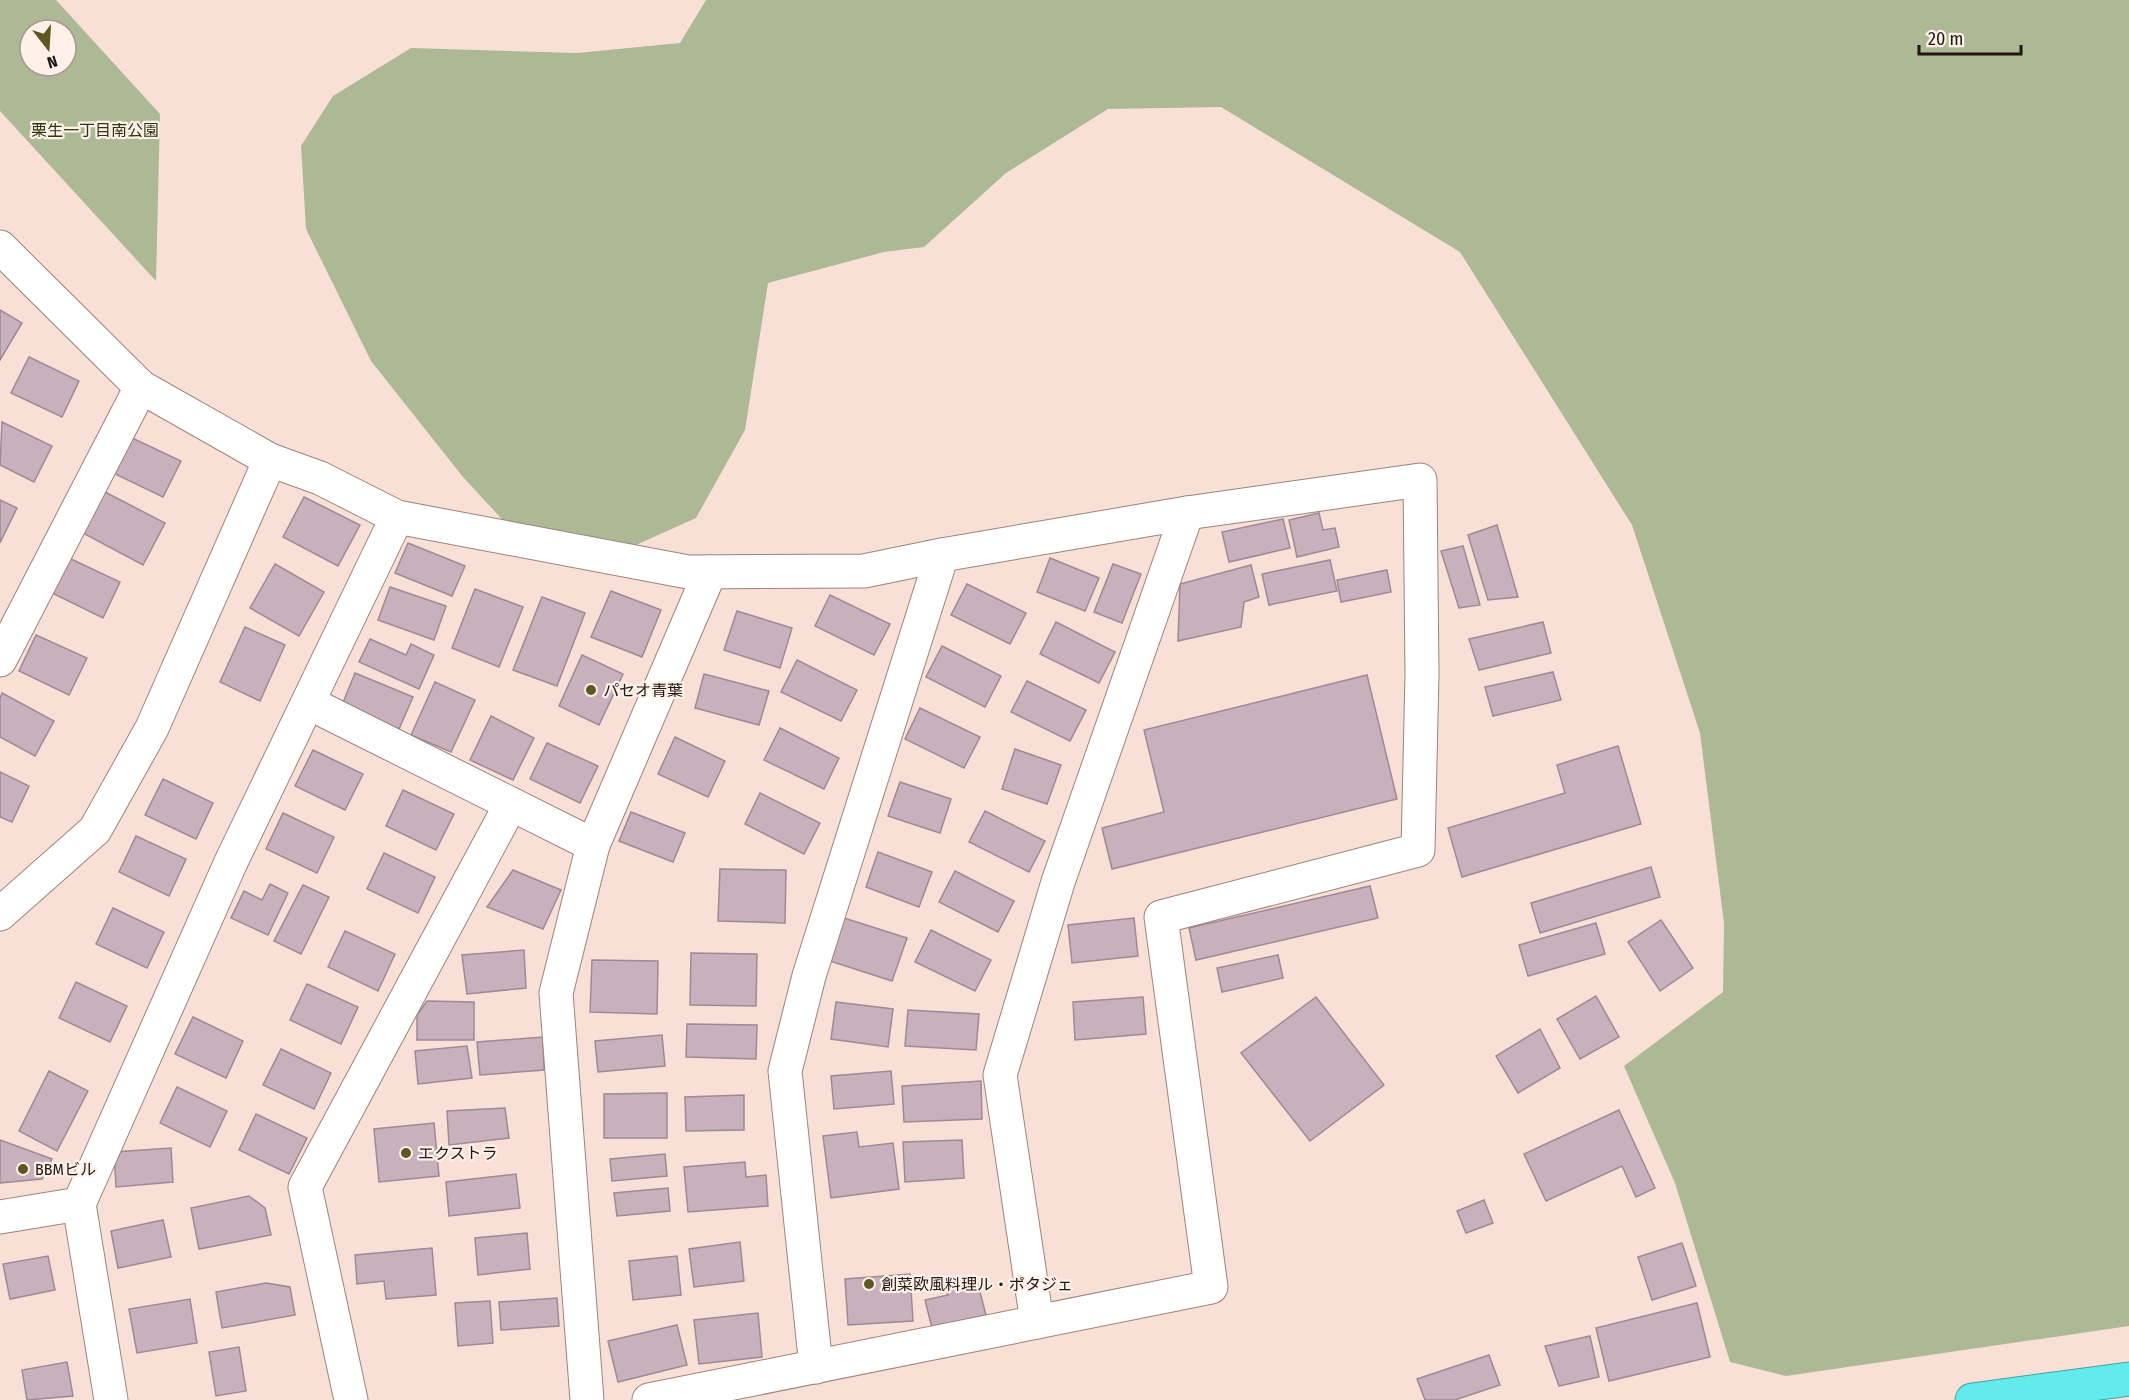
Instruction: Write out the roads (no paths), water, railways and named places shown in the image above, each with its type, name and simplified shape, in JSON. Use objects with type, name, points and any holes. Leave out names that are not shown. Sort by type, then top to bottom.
[{"type":"highway","points":[[1972,1400],[2129,1379]]},
{"type":"street","points":[[0,248],[141,387],[270,460],[320,478],[397,517],[688,572],[864,571],[942,555],[1187,513],[1420,480],[1422,674],[1418,850],[1161,917],[1211,1287],[649,1400]]},
{"type":"street","points":[[0,660],[141,387]]},
{"type":"street","points":[[0,914],[95,830],[152,728],[270,460]]},
{"type":"street","points":[[1037,1322],[1000,1075],[1058,882],[1187,513]]},
{"type":"street","points":[[111,1400],[79,1204],[231,862],[397,517]]},
{"type":"street","points":[[816,1366],[785,1071],[809,976],[942,555]]},
{"type":"street","points":[[587,1400],[556,993],[593,844],[710,572]]},
{"type":"street","points":[[309,704],[593,844]]},
{"type":"street","points":[[351,1400],[305,1187],[511,804]]},
{"type":"street","points":[[0,1217],[79,1204]]},
{"type":"place","name":"パセオ青葉","points":[[591,690]]},
{"type":"place","name":"エクストラ","points":[[406,1153]]},
{"type":"place","name":"BBMビル","points":[[23,1169]]},
{"type":"place","name":"創菜欧風料理ル・ポタジェ","points":[[869,1284]]},
{"type":"park label","name":"栗生一丁目南公園","points":[[95,130]]}]
